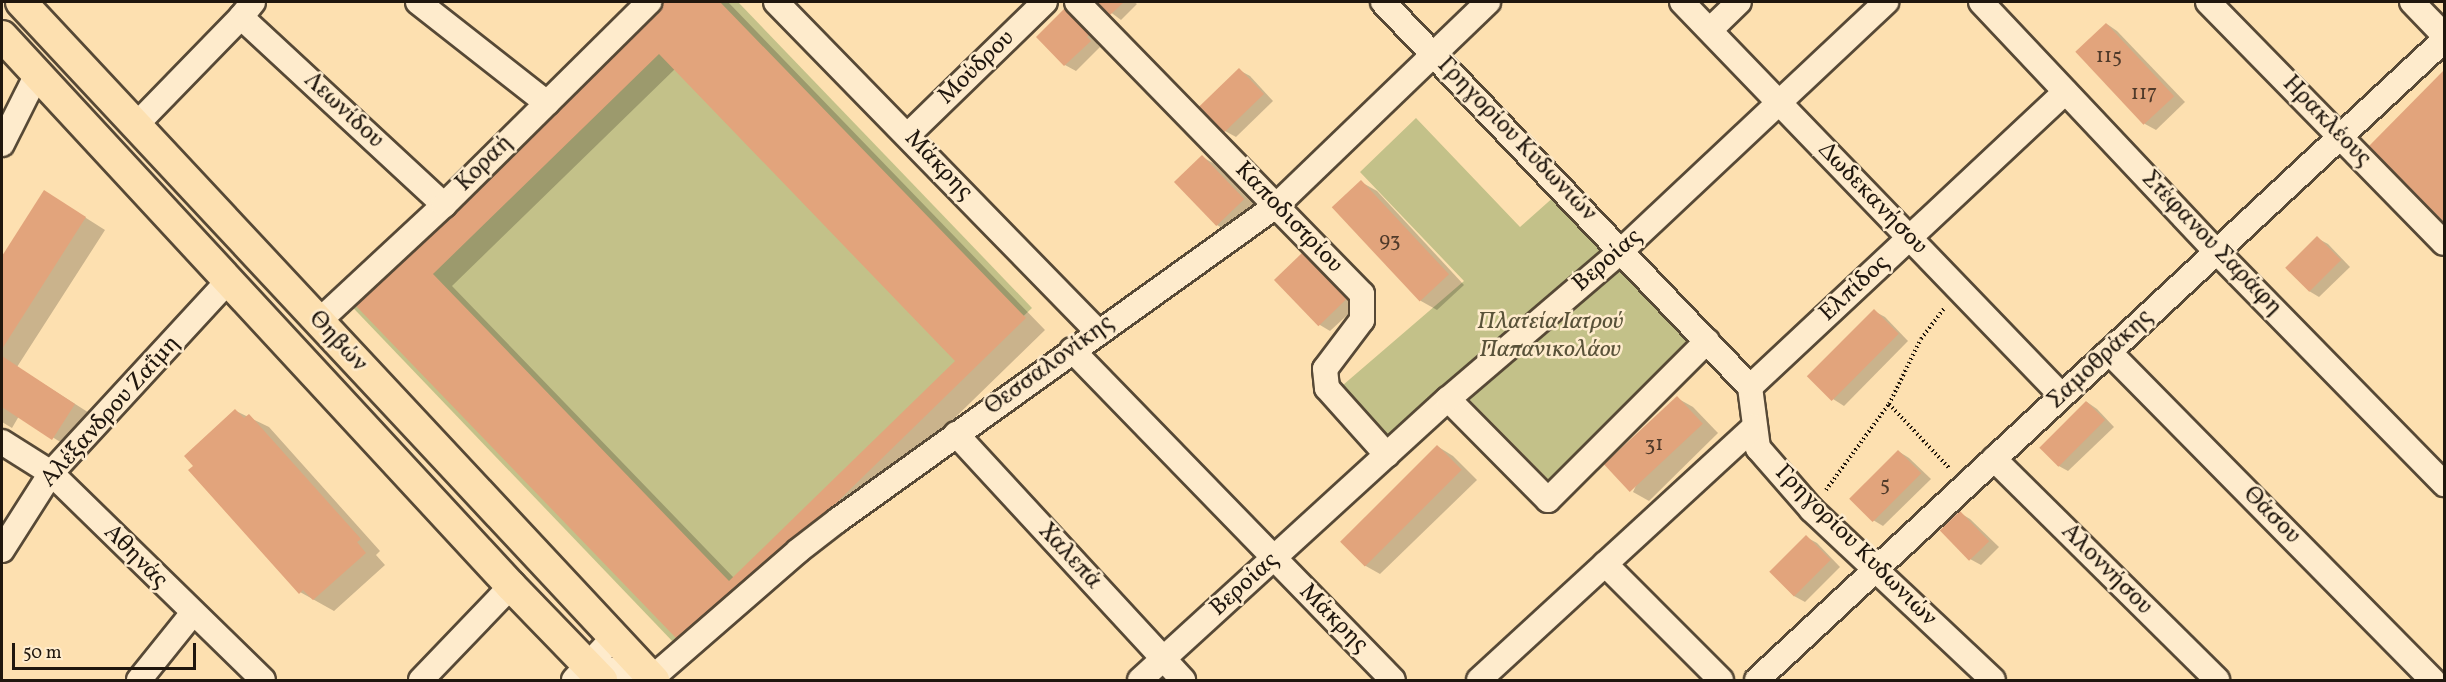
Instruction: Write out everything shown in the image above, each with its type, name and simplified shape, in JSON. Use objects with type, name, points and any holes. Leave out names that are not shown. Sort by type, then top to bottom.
[{"type":"main road","name":"Θηβών","points":[[21,2],[653,680]]},
{"type":"main road","name":"Θηβών","points":[[2,36],[511,586],[588,676]]},
{"type":"street","points":[[418,2],[547,102]]},
{"type":"street","name":"Κοραή","points":[[318,322],[444,205],[649,2]]},
{"type":"street","name":"Μάκρης","points":[[776,2],[1098,332]]},
{"type":"street","name":"Μούδρου","points":[[908,135],[1045,2]]},
{"type":"street","name":"Καποδιστρίου","points":[[1077,2],[1362,294],[1362,320],[1325,369],[1327,388],[1387,456]]},
{"type":"street","name":"Γρηγορίου Κυδωνιών","points":[[1383,2],[1750,387],[1758,448],[1812,510],[1993,681]]},
{"type":"street","name":"Θεσσαλονίκης","points":[[653,680],[798,550],[1072,350],[1277,205],[1488,2]]},
{"type":"street","name":"Δωδεκανήσου","points":[[1682,2],[2062,396]]},
{"type":"street","points":[[1710,30],[1739,2]]},
{"type":"street","name":"Βεροίας","points":[[1140,681],[1448,399],[1621,251],[1886,2]]},
{"type":"street","name":"Στέφανου Σαράφη","points":[[1981,2],[2217,252],[2445,484]]},
{"type":"street","name":"Ηρακλέους","points":[[2208,2],[2445,243]]},
{"type":"street","points":[[2412,2],[2445,37]]},
{"type":"street","points":[[136,125],[247,9]]},
{"type":"street","name":"Λεωνίδου","points":[[247,9],[444,205]]},
{"type":"street","name":"Σαμοθράκης","points":[[1770,676],[1876,569],[2445,37]]},
{"type":"street","points":[[2,144],[37,74]]},
{"type":"street","name":"Ελπίδος","points":[[1750,387],[2065,92]]},
{"type":"street","name":"Αλέξανδρου Ζαΐμη","points":[[2,550],[51,473],[229,280]]},
{"type":"street","points":[[1448,399],[1548,500],[1707,341]]},
{"type":"street","name":"Μάκρης","points":[[1072,350],[1393,681]]},
{"type":"street","name":"Θάσου","points":[[2109,352],[2433,681]]},
{"type":"street","points":[[1479,681],[1755,427]]},
{"type":"street","name":"Χαλεπά","points":[[956,434],[1183,681]]},
{"type":"street","name":"Αθηνάς","points":[[2,442],[51,473],[192,614],[263,681]]},
{"type":"street","name":"Αλοννήσου","points":[[1994,459],[2217,681]]},
{"type":"street","points":[[1605,564],[1721,681]]},
{"type":"street","points":[[422,681],[511,586]]},
{"type":"street","points":[[139,681],[192,614]]},
{"type":"street","points":[[613,638],[588,676],[653,680]]},
{"type":"path","points":[[1812,510],[1889,404],[1921,339],[1959,288]]},
{"type":"path","points":[[1889,404],[1965,486]]},
{"type":"green space","points":[[636,2],[738,2],[1032,308],[675,644],[337,291]]},
{"type":"green space","name":"Πλατεία Ιατρού Παπανικολάου","points":[[1416,118],[1520,227],[1556,195],[1695,341],[1550,481],[1453,383],[1392,440],[1343,385],[1464,281],[1360,172]]},
{"type":"building","points":[[663,2],[720,2],[1026,318],[832,507],[789,540],[676,638],[356,306],[454,215],[659,12]],"holes":[[[659,54],[955,361],[729,581],[433,274]]]},
{"type":"building","points":[[1096,2],[1124,2],[1110,15]]},
{"type":"building","points":[[1065,8],[1089,35],[1087,37],[1091,41],[1064,66],[1036,37]]},
{"type":"building","points":[[2106,23],[2174,96],[2143,125],[2075,52]]},
{"type":"building","points":[[1239,68],[1264,94],[1224,133],[1199,107]]},
{"type":"building","points":[[2445,69],[2445,223],[2369,146]]},
{"type":"building","points":[[1202,155],[1244,199],[1216,226],[1174,182]]},
{"type":"building","points":[[1361,180],[1449,274],[1420,302],[1332,207]]},
{"type":"building","points":[[44,190],[86,217],[2,349],[2,256]]},
{"type":"building","points":[[2317,236],[2341,260],[2309,292],[2285,268]]},
{"type":"building","points":[[1302,253],[1346,299],[1318,326],[1274,280]]},
{"type":"building","points":[[1874,309],[1899,334],[1832,401],[1807,376]]},
{"type":"building","points":[[2,356],[75,404],[52,440],[2,407]]},
{"type":"building","points":[[1677,396],[1703,424],[1630,492],[1604,464]]},
{"type":"building","points":[[2086,401],[2105,420],[2058,467],[2039,448]]},
{"type":"building","points":[[235,409],[244,418],[249,414],[361,539],[357,542],[366,553],[313,600],[303,590],[299,594],[188,470],[193,466],[184,456]]},
{"type":"building","points":[[1437,445],[1462,470],[1365,567],[1340,542]]},
{"type":"building","points":[[1898,450],[1921,473],[1873,522],[1849,499]]},
{"type":"building","points":[[1960,511],[1989,541],[1969,561],[1940,530]]},
{"type":"building","points":[[1806,535],[1831,560],[1794,597],[1769,572]]}]
